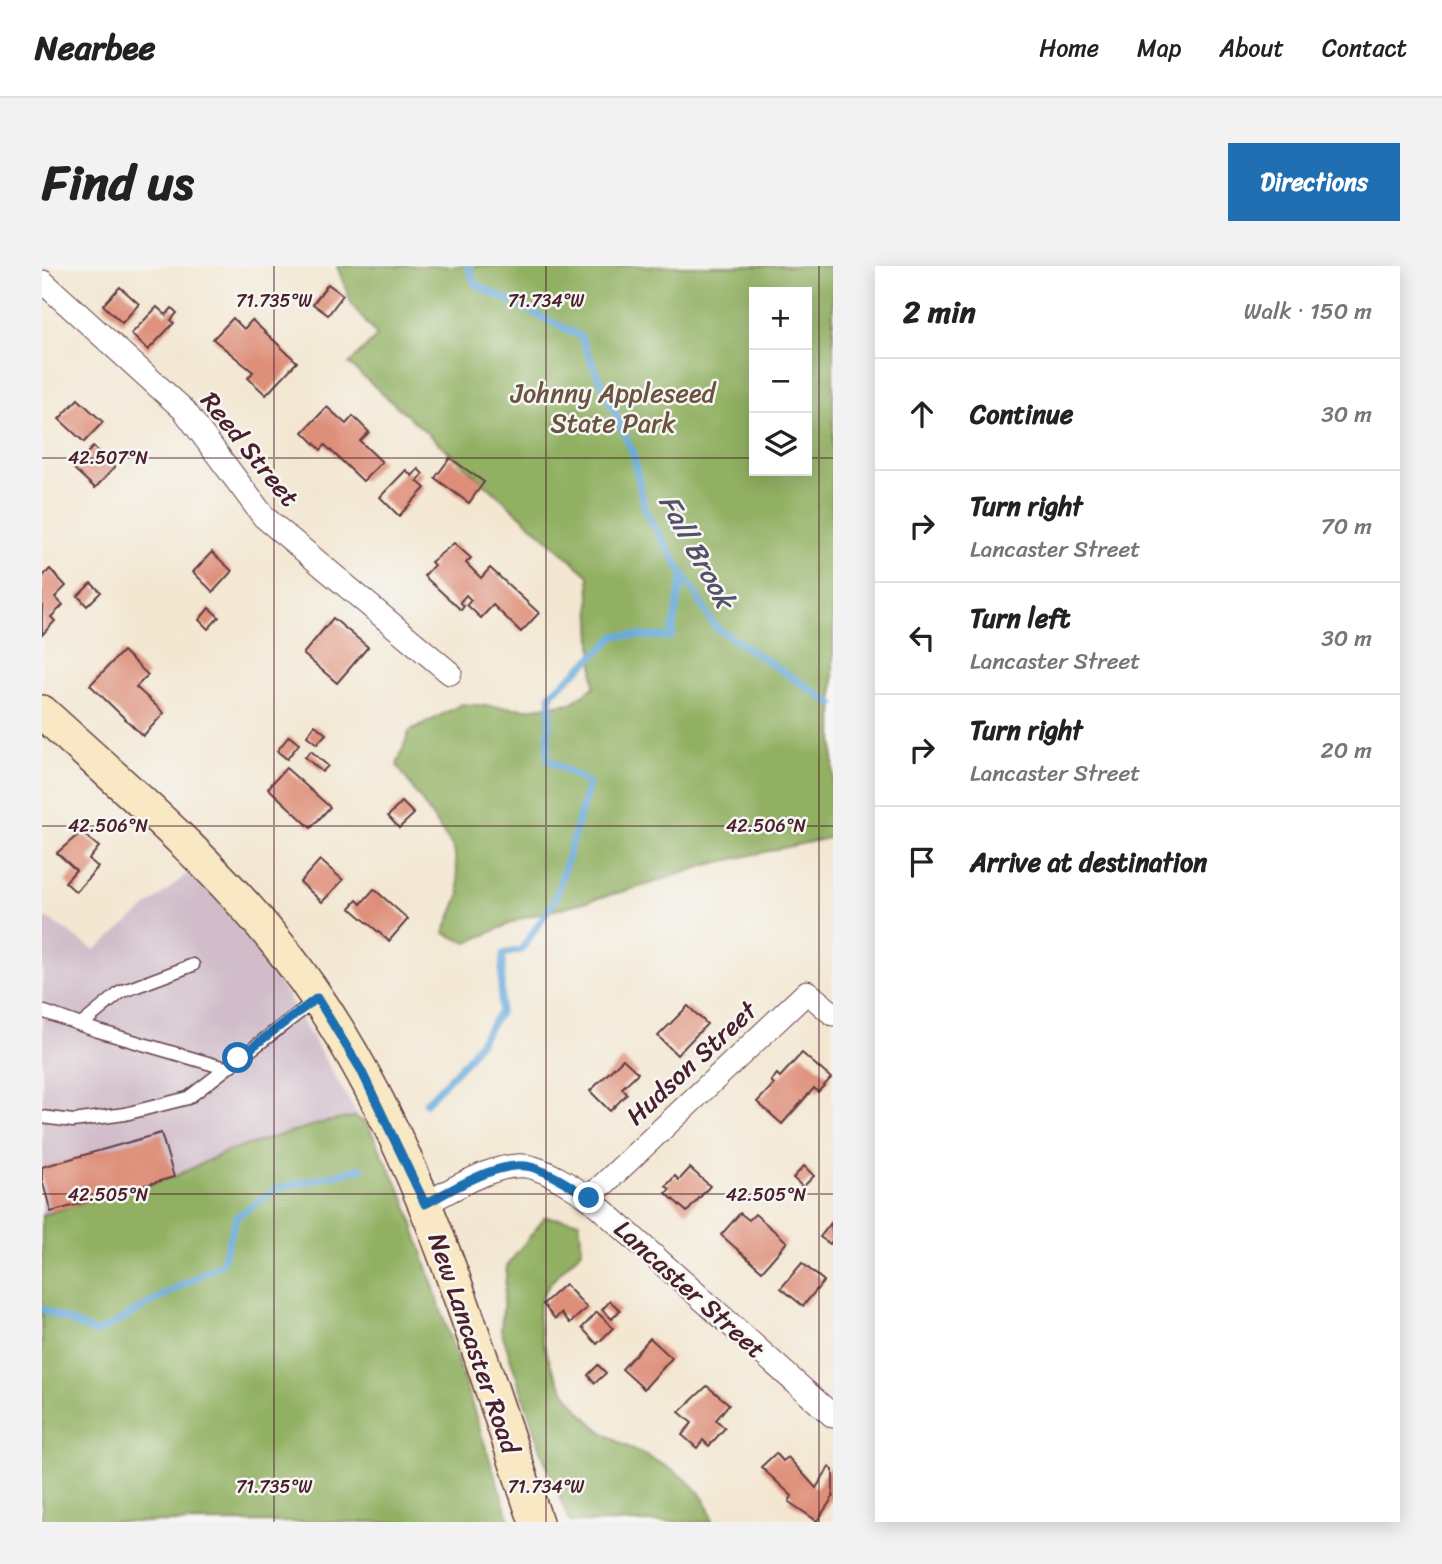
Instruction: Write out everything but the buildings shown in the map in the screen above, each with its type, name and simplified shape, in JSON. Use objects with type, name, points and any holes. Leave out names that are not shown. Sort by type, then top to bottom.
[{"type":"main road","points":[[42,712],[213,871],[279,946],[317,998],[361,1070],[425,1204]]},
{"type":"main road","name":"New Lancaster Road","points":[[425,1204],[536,1522]]},
{"type":"street","name":"Reed Street","points":[[48,277],[184,410],[264,517],[450,673]]},
{"type":"street","name":"Hudson Street","points":[[589,1198],[807,992],[833,1014]]},
{"type":"street","name":"Lancaster Street","points":[[425,1204],[477,1177],[529,1166],[555,1176],[589,1198],[833,1416]]},
{"type":"lane","points":[[81,1025],[121,992],[193,965]]},
{"type":"lane","points":[[42,1117],[73,1121],[125,1114],[188,1098],[317,998]]},
{"type":"lane","points":[[42,1011],[225,1069]]},
{"type":"shaded area","points":[[193,869],[249,930],[361,1121],[354,1117],[228,1151],[174,1177],[42,1215],[42,926],[47,918],[95,950]]},
{"type":"green space","name":"Johnny Appleseed State Park","points":[[337,266],[833,266],[833,837],[706,865],[643,886],[520,919],[467,943],[444,933],[460,894],[454,849],[397,765],[409,732],[462,704],[527,709],[571,703],[594,687],[589,576],[349,364],[377,336],[352,305]]},
{"type":"green space","points":[[354,1117],[367,1123],[405,1200],[510,1522],[42,1522],[42,1215],[174,1177],[228,1151],[325,1122]]},
{"type":"green space","points":[[545,1217],[579,1221],[582,1250],[549,1285],[539,1307],[541,1335],[560,1383],[578,1409],[608,1436],[663,1464],[695,1487],[706,1503],[712,1522],[570,1522],[543,1456],[501,1330],[507,1266]]},
{"type":"waterway","name":"Fall Brook","points":[[468,266],[475,284],[580,336],[633,453],[645,511],[715,627],[833,704]]},
{"type":"waterway","points":[[426,1103],[468,1059],[500,1012],[503,954],[521,950],[555,900],[589,784],[547,759],[551,694],[617,635],[671,637],[683,575]]},
{"type":"waterway","points":[[42,1309],[97,1333],[222,1263],[236,1217],[276,1189],[362,1168]]},
{"type":"route","points":[[238,1058],[317,998],[361,1070],[425,1204],[477,1177],[529,1166],[555,1176],[589,1198]]}]
